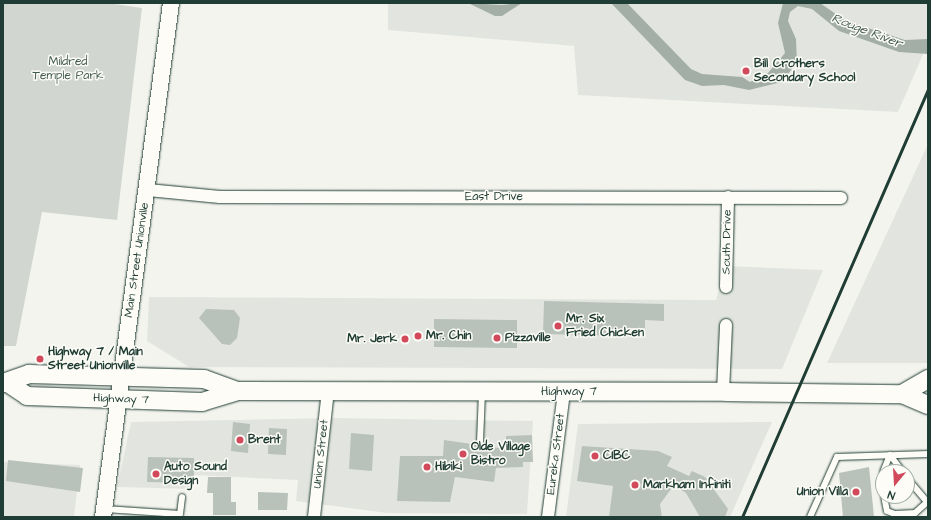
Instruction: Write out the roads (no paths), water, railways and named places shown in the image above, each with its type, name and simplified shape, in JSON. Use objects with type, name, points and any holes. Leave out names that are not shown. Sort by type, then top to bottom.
[{"type":"main road","name":"Main Street Unionville","points":[[103,513],[117,398],[148,190],[171,3]]},
{"type":"main road","name":"Highway 7","points":[[5,383],[29,374],[204,378],[237,391]]},
{"type":"main road","points":[[902,394],[928,378]]},
{"type":"main road","name":"Highway 7","points":[[5,383],[27,396],[202,402],[237,391],[482,391],[902,394],[928,405]]},
{"type":"street","name":"East Drive","points":[[148,190],[235,197],[728,196],[841,198]]},
{"type":"street","name":"South Drive","points":[[726,287],[728,196]]},
{"type":"street","points":[[723,392],[726,325]]},
{"type":"street","name":"Union Street","points":[[314,517],[328,391]]},
{"type":"street","name":"Eureka Street","points":[[548,517],[564,392]]},
{"type":"lane","points":[[480,442],[482,391]]},
{"type":"lane","points":[[810,517],[837,457],[928,454]]},
{"type":"lane","points":[[890,455],[897,464]]},
{"type":"lane","points":[[886,464],[890,455]]},
{"type":"lane","points":[[886,504],[887,511],[895,514],[915,513],[927,503],[915,488]]},
{"type":"lane","points":[[103,513],[180,514],[182,497]]},
{"type":"water","points":[[468,3],[501,5],[522,3],[502,16],[495,16]]},
{"type":"water","name":"Rouge River","points":[[611,3],[627,3],[691,69],[702,74],[742,77],[750,82],[768,73],[785,53],[778,23],[783,3],[820,3],[846,21],[905,40],[928,39],[928,54],[899,52],[839,31],[812,9],[798,6],[790,12],[788,21],[796,39],[797,62],[782,82],[749,90],[724,85],[702,86],[685,80]]},
{"type":"railway","points":[[742,517],[928,90]]},
{"type":"place","name":"Bill Crothers Secondary School","points":[[746,71]]},
{"type":"place","name":"Mr. Six Fried Chicken","points":[[558,326]]},
{"type":"place","name":"Mr. Chin","points":[[418,336]]},
{"type":"place","name":"Pizzaville","points":[[497,338]]},
{"type":"place","name":"Mr. Jerk","points":[[405,339]]},
{"type":"place","name":"Highway 7 / Main Street Unionville","points":[[40,359]]},
{"type":"place","name":"Brent","points":[[240,440]]},
{"type":"place","name":"Olde Village Bistro","points":[[463,454]]},
{"type":"place","name":"CIBC","points":[[595,456]]},
{"type":"place","name":"Hibiki","points":[[427,467]]},
{"type":"place","name":"Auto Sound Design","points":[[156,474]]},
{"type":"place","name":"Markham Infiniti","points":[[635,485]]},
{"type":"place","name":"Union Villa","points":[[856,492]]},
{"type":"park label","name":"Mildred Temple Park","points":[[68,69]]}]
